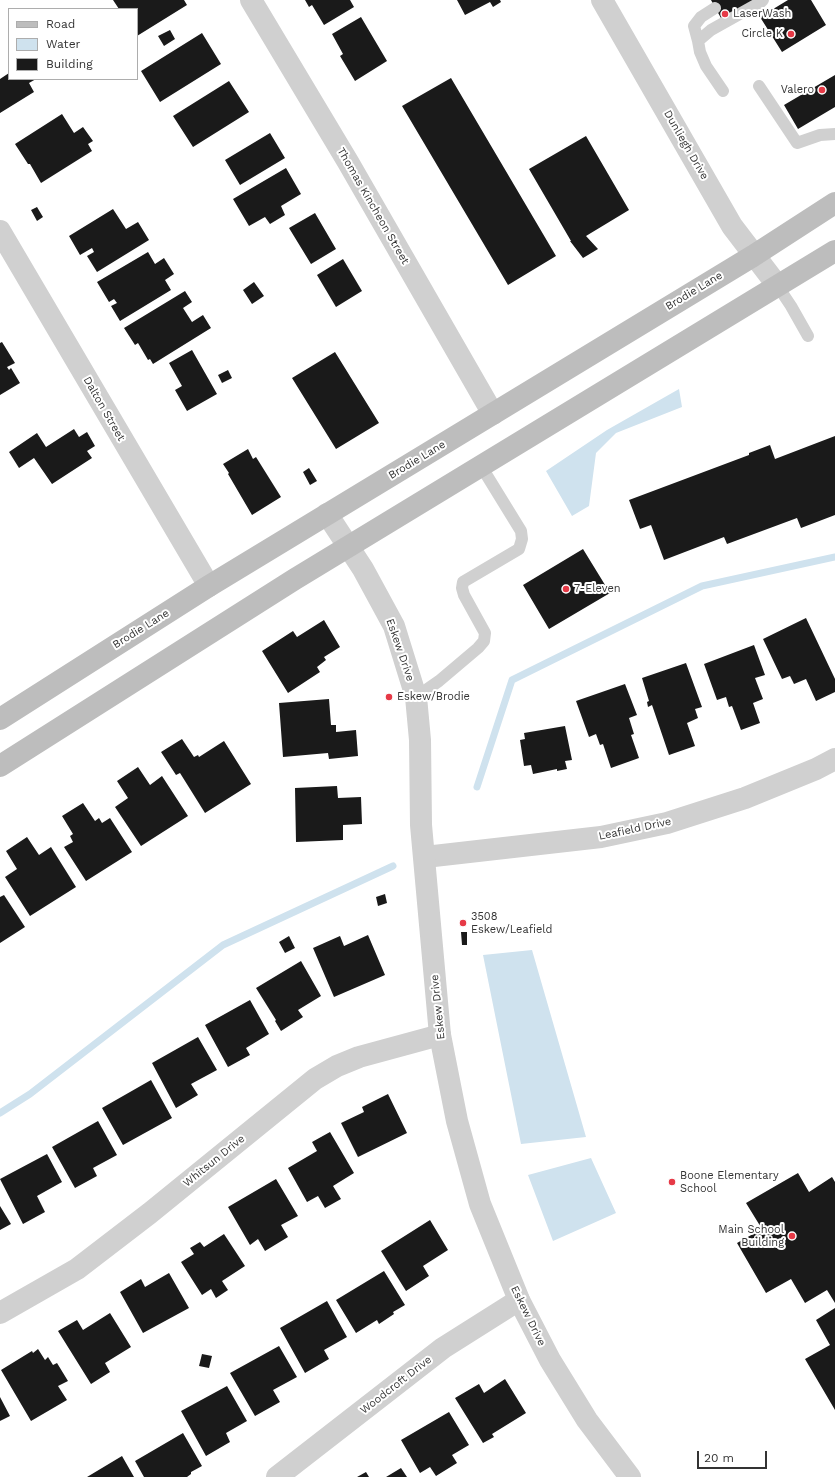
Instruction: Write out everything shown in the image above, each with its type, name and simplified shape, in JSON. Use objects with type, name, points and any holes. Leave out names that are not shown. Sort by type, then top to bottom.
[{"type":"main road","name":"Brodie Lane","points":[[0,719],[209,586],[753,256],[835,203]]},
{"type":"main road","points":[[0,766],[348,546],[835,251]]},
{"type":"street","name":"Thomas Kincheon Street","points":[[251,0],[348,162],[493,414]]},
{"type":"street","name":"Dunliegh Drive","points":[[602,0],[732,226],[777,286]]},
{"type":"street","name":"Dalton Street","points":[[0,231],[209,586]]},
{"type":"street","name":"Eskew Drive","points":[[327,514],[374,588],[394,626],[416,697],[420,740],[421,825],[440,1035],[457,1121],[480,1204],[519,1300],[550,1360],[587,1420],[630,1477]]},
{"type":"street","name":"Leafield Drive","points":[[424,857],[601,837],[667,823],[744,798],[816,769],[835,759]]},
{"type":"street","name":"Whitsun Drive","points":[[0,1313],[77,1269],[150,1213],[315,1079],[337,1066],[359,1057],[440,1035]]},
{"type":"street","name":"Woodcroft Drive","points":[[278,1477],[443,1348],[519,1300]]},
{"type":"lane","points":[[698,40],[711,30],[763,0]]},
{"type":"lane","points":[[716,8],[701,17],[694,26],[700,52],[706,66],[723,91]]},
{"type":"lane","points":[[759,86],[797,143],[820,135],[835,134]]},
{"type":"lane","points":[[777,286],[791,306],[808,336]]},
{"type":"lane","points":[[416,697],[478,648],[484,641],[485,633],[464,595],[462,588],[463,582],[519,549],[522,539],[521,531],[481,466]]},
{"type":"water","points":[[679,389],[682,407],[616,433],[596,453],[589,506],[572,516],[546,471],[607,430]]},
{"type":"water","points":[[532,950],[586,1137],[521,1144],[483,955]]},
{"type":"water","points":[[591,1158],[616,1213],[553,1241],[528,1175]]},
{"type":"building","points":[[113,0],[184,0],[187,5],[138,35],[138,8],[118,8]]},
{"type":"building","points":[[305,0],[350,0],[354,7],[324,25],[312,5],[309,7]]},
{"type":"building","points":[[457,0],[500,0],[501,2],[493,7],[490,2],[465,15]]},
{"type":"building","name":"LaserWash","points":[[711,0],[756,0],[722,20]]},
{"type":"building","name":"Circle K","points":[[788,0],[811,0],[826,25],[782,52],[760,17]]},
{"type":"building","points":[[361,17],[387,61],[355,81],[340,56],[343,54],[332,34]]},
{"type":"building","points":[[170,30],[175,39],[164,46],[158,36]]},
{"type":"building","points":[[202,33],[221,64],[160,102],[141,71]]},
{"type":"building","points":[[8,74],[8,80],[34,80],[29,83],[34,92],[0,113],[0,79]]},
{"type":"building","name":"Valero","points":[[835,75],[835,107],[798,129],[784,105]]},
{"type":"building","points":[[451,78],[556,256],[508,285],[402,106]]},
{"type":"building","points":[[229,81],[249,112],[193,147],[173,116]]},
{"type":"building","points":[[62,114],[74,133],[83,127],[93,141],[88,144],[92,151],[41,183],[30,164],[28,164],[15,144]]},
{"type":"building","points":[[270,133],[285,158],[240,185],[225,160]]},
{"type":"building","points":[[586,136],[629,210],[586,236],[598,249],[583,258],[570,241],[529,169]]},
{"type":"building","points":[[286,168],[301,194],[281,206],[285,215],[270,224],[265,217],[249,226],[233,199]]},
{"type":"building","points":[[37,207],[43,217],[37,221],[31,210]]},
{"type":"building","points":[[113,209],[126,229],[138,222],[149,240],[97,272],[87,256],[94,252],[92,248],[80,255],[69,236]]},
{"type":"building","points":[[315,213],[336,249],[311,264],[289,228]]},
{"type":"building","points":[[148,252],[155,264],[164,258],[174,274],[165,280],[171,290],[120,321],[111,306],[117,303],[114,299],[109,302],[97,282]]},
{"type":"building","points":[[343,259],[362,291],[336,307],[317,275]]},
{"type":"building","points":[[254,282],[264,296],[252,304],[243,290]]},
{"type":"building","points":[[185,291],[192,302],[183,308],[192,322],[203,315],[211,328],[153,364],[150,359],[148,360],[138,343],[135,345],[124,328]]},
{"type":"building","points":[[2,342],[15,363],[7,367],[9,370],[11,368],[20,383],[0,395],[0,343]]},
{"type":"building","points":[[192,350],[217,394],[187,411],[175,390],[182,386],[169,363]]},
{"type":"building","points":[[335,352],[379,423],[336,449],[292,378]]},
{"type":"building","points":[[228,370],[232,378],[222,383],[218,375]]},
{"type":"building","points":[[74,429],[79,437],[87,432],[95,446],[87,451],[92,458],[52,484],[34,458],[19,468],[9,452],[37,433],[46,447]]},
{"type":"building","points":[[835,436],[835,515],[801,528],[797,518],[727,544],[724,537],[664,560],[651,525],[640,529],[629,500],[749,455],[749,453],[770,445],[775,459]]},
{"type":"building","points":[[248,449],[253,459],[256,457],[281,497],[252,515],[223,464]]},
{"type":"building","points":[[309,468],[317,481],[310,485],[303,472]]},
{"type":"building","name":"7-Eleven","points":[[583,549],[610,593],[549,629],[523,585]]},
{"type":"building","points":[[806,618],[835,679],[835,692],[816,701],[806,679],[794,684],[790,676],[782,679],[763,639]]},
{"type":"building","points":[[324,620],[340,647],[324,657],[326,660],[317,667],[320,672],[288,693],[262,651],[293,631],[297,637]]},
{"type":"building","points":[[754,645],[765,675],[755,678],[763,699],[753,703],[760,723],[741,730],[732,706],[729,707],[726,697],[717,700],[704,664]]},
{"type":"building","points":[[686,663],[702,707],[695,709],[698,718],[687,723],[695,746],[669,755],[652,705],[648,707],[647,702],[649,701],[642,678]]},
{"type":"building","points":[[625,684],[637,715],[629,718],[634,734],[631,735],[639,758],[611,768],[603,744],[600,745],[596,734],[589,737],[576,701]]},
{"type":"building","points":[[329,699],[331,725],[336,725],[336,732],[356,730],[358,756],[329,759],[328,753],[283,757],[279,703]]},
{"type":"building","points":[[565,726],[572,760],[565,761],[567,769],[557,771],[557,769],[533,774],[531,765],[524,766],[520,740],[525,739],[524,733]]},
{"type":"building","points":[[182,739],[194,757],[198,755],[199,757],[224,741],[251,784],[205,813],[180,773],[176,775],[161,752]]},
{"type":"building","points":[[138,767],[150,785],[162,776],[188,816],[141,846],[115,807],[128,798],[117,781]]},
{"type":"building","points":[[337,786],[338,798],[361,797],[362,824],[343,825],[343,840],[296,842],[295,788]]},
{"type":"building","points":[[83,803],[95,821],[99,818],[102,823],[110,818],[132,852],[86,881],[64,847],[73,842],[70,836],[73,834],[62,816]]},
{"type":"building","points":[[27,837],[39,855],[51,847],[76,887],[30,916],[5,877],[17,869],[6,851]]},
{"type":"building","points":[[385,894],[387,903],[378,906],[376,897]]},
{"type":"building","points":[[4,895],[25,927],[0,943],[0,897]]},
{"type":"building","points":[[461,932],[467,932],[467,945],[462,945]]},
{"type":"building","points":[[368,935],[385,975],[334,997],[313,948],[340,936],[344,946]]},
{"type":"building","points":[[289,936],[295,948],[285,953],[279,942]]},
{"type":"building","points":[[301,961],[321,996],[298,1010],[303,1017],[281,1031],[275,1021],[276,1020],[256,988]]},
{"type":"building","points":[[250,1000],[269,1034],[246,1048],[250,1055],[228,1067],[205,1025]]},
{"type":"building","points":[[198,1037],[217,1070],[191,1084],[198,1095],[176,1108],[152,1063]]},
{"type":"building","points":[[151,1080],[172,1118],[123,1145],[102,1108]]},
{"type":"building","points":[[388,1094],[407,1133],[358,1157],[341,1123],[364,1112],[362,1107]]},
{"type":"building","points":[[98,1121],[117,1155],[93,1168],[97,1176],[75,1188],[52,1147]]},
{"type":"building","points":[[330,1132],[354,1173],[333,1186],[341,1199],[325,1208],[318,1196],[307,1202],[288,1168],[317,1151],[312,1142]]},
{"type":"building","points":[[47,1154],[62,1182],[37,1196],[45,1212],[23,1224],[0,1179]]},
{"type":"building","name":"Main School Building","points":[[798,1173],[809,1192],[832,1177],[835,1182],[835,1303],[827,1290],[805,1303],[791,1279],[766,1293],[737,1243],[762,1229],[746,1203]]},
{"type":"building","points":[[276,1179],[298,1216],[281,1225],[288,1237],[265,1251],[258,1239],[250,1245],[228,1207]]},
{"type":"building","points":[[0,1206],[11,1224],[0,1230]]},
{"type":"building","points":[[430,1220],[448,1250],[423,1266],[429,1276],[406,1291],[381,1251]]},
{"type":"building","points":[[224,1234],[245,1266],[222,1281],[228,1290],[216,1298],[211,1289],[202,1295],[181,1262],[194,1254],[190,1248],[200,1242],[204,1247]]},
{"type":"building","points":[[384,1271],[405,1305],[393,1312],[394,1314],[379,1324],[377,1320],[356,1333],[336,1300]]},
{"type":"building","points":[[169,1273],[189,1308],[143,1333],[120,1292],[141,1279],[145,1287]]},
{"type":"building","points":[[327,1301],[347,1337],[324,1350],[329,1359],[305,1373],[280,1328]]},
{"type":"building","points":[[835,1308],[835,1410],[805,1359],[830,1345],[816,1320]]},
{"type":"building","points":[[110,1313],[131,1347],[105,1363],[110,1372],[91,1384],[58,1331],[77,1320],[83,1330]]},
{"type":"building","points":[[279,1346],[297,1377],[273,1390],[280,1402],[255,1416],[230,1373]]},
{"type":"building","points":[[38,1349],[45,1360],[48,1357],[53,1365],[57,1363],[68,1381],[58,1386],[67,1400],[31,1421],[1,1370],[32,1351],[33,1353]]},
{"type":"building","points":[[202,1354],[212,1356],[209,1368],[199,1366]]},
{"type":"building","points":[[505,1379],[526,1413],[492,1434],[494,1437],[483,1443],[455,1398],[479,1384],[484,1393]]},
{"type":"building","points":[[227,1386],[247,1421],[226,1433],[230,1442],[206,1456],[181,1411]]},
{"type":"building","points":[[0,1397],[10,1416],[0,1421]]},
{"type":"building","points":[[449,1412],[469,1445],[452,1455],[457,1463],[436,1476],[430,1467],[420,1473],[401,1440]]},
{"type":"building","points":[[183,1433],[202,1466],[191,1472],[191,1474],[187,1477],[144,1477],[135,1461]]},
{"type":"building","points":[[122,1456],[134,1477],[87,1477]]},
{"type":"building","points":[[401,1468],[407,1477],[386,1477]]},
{"type":"building","points":[[366,1472],[369,1477],[357,1477]]},
{"type":"waterway","points":[[477,787],[512,680],[702,586],[835,557]]},
{"type":"waterway","points":[[0,1113],[30,1094],[223,945],[393,866]]},
{"type":"place","name":"LaserWash","points":[[725,14]]},
{"type":"place","name":"Circle K","points":[[791,34]]},
{"type":"place","name":"Valero","points":[[822,90]]},
{"type":"place","name":"7-Eleven","points":[[566,589]]},
{"type":"place","name":"Eskew/Brodie","points":[[389,697]]},
{"type":"place","name":"3508 Eskew/Leafield","points":[[463,923]]},
{"type":"place","name":"Boone Elementary School","points":[[672,1182]]},
{"type":"place","name":"Main School Building","points":[[792,1236]]}]
